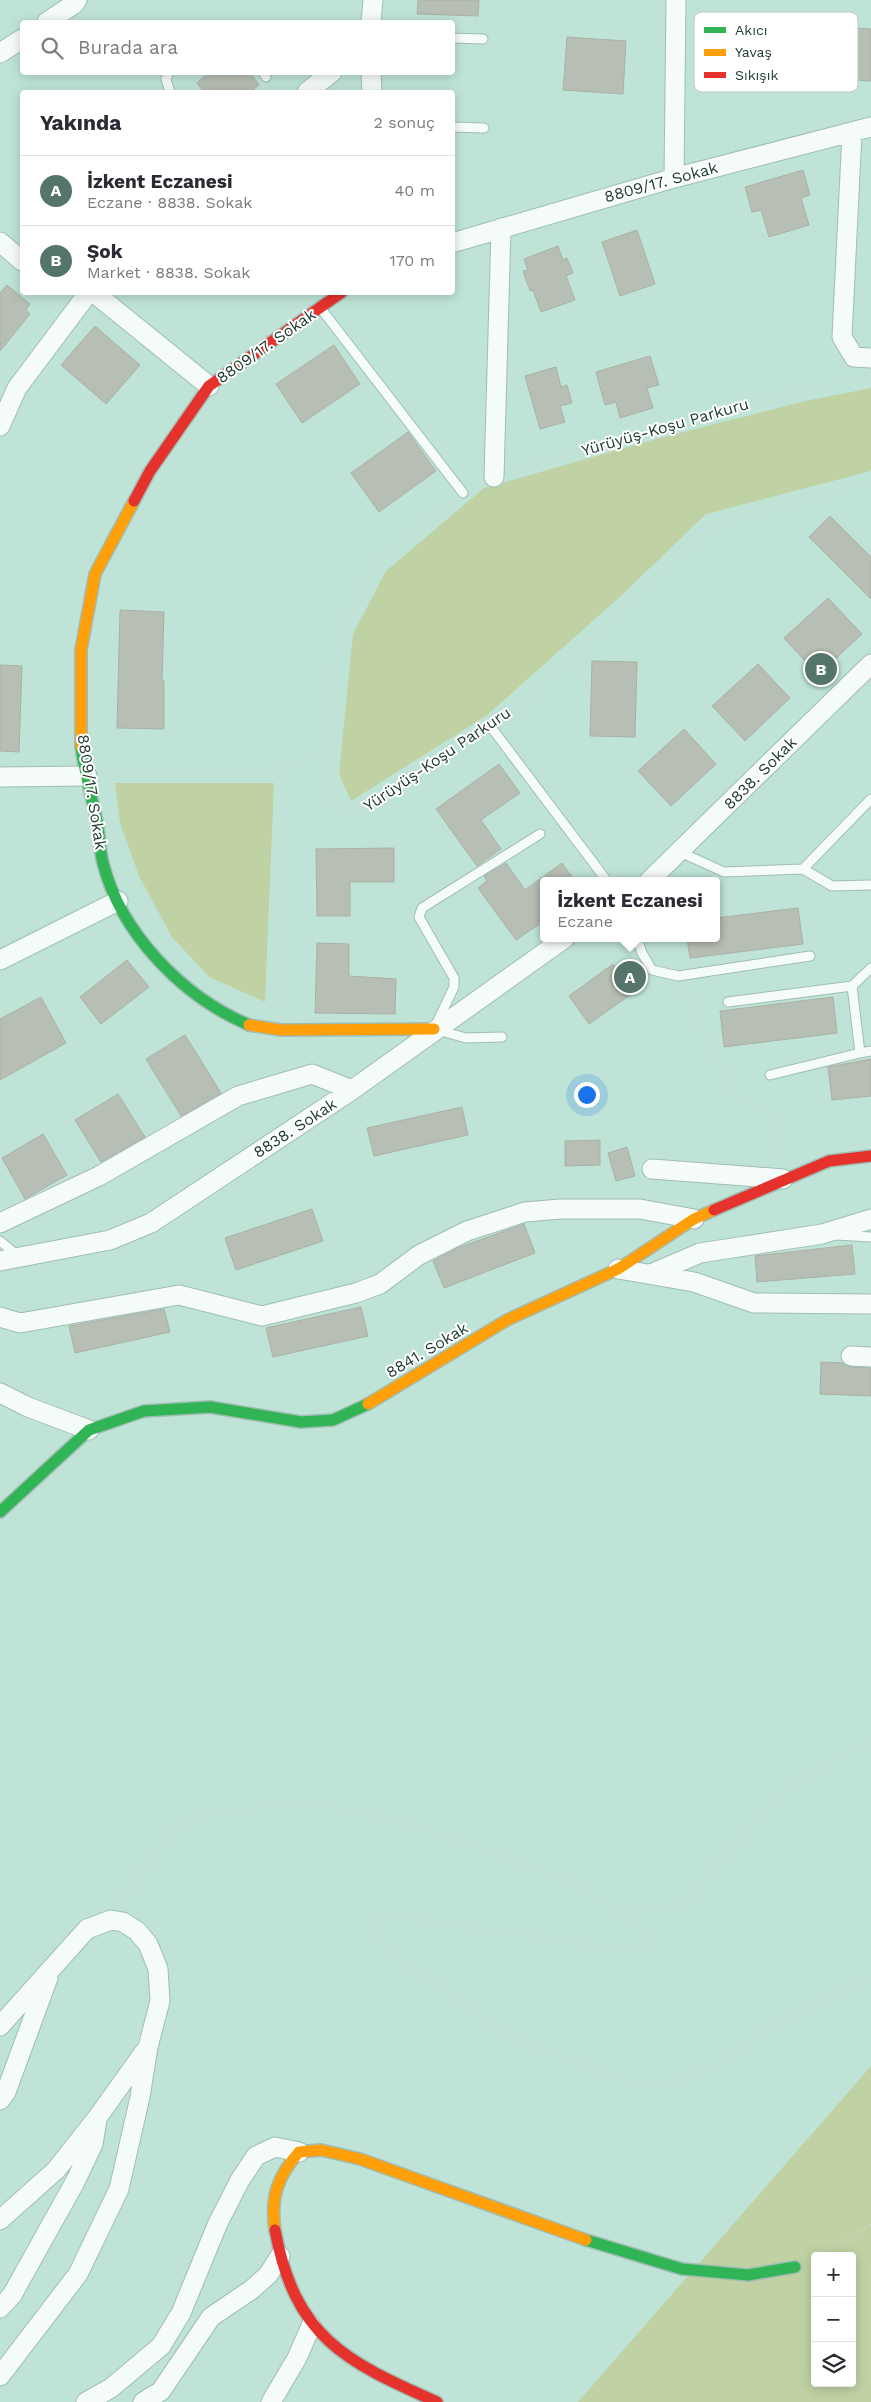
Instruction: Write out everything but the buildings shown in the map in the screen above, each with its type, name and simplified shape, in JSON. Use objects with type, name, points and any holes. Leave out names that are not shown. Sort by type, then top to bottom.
[{"type":"street","points":[[50,20],[77,0]]},
{"type":"street","points":[[372,20],[373,0]]},
{"type":"street","points":[[674,178],[676,0]]},
{"type":"street","points":[[0,53],[20,40]]},
{"type":"street","points":[[310,90],[328,75]]},
{"type":"street","points":[[371,75],[372,90]]},
{"type":"street","name":"8809/17. Sokak","points":[[455,242],[674,178],[871,127]]},
{"type":"street","points":[[852,133],[842,337],[854,357],[871,358]]},
{"type":"street","points":[[494,477],[501,228]]},
{"type":"street","points":[[0,242],[20,259]]},
{"type":"street","points":[[0,426],[17,388],[87,295]]},
{"type":"street","points":[[97,295],[209,386]]},
{"type":"street","name":"8809/17. Sokak","points":[[338,295],[209,386],[150,470],[95,574],[81,650],[81,748],[98,825],[103,863],[118,901],[133,928],[166,970],[190,992],[212,1008],[248,1025],[280,1030],[434,1030]]},
{"type":"street","name":"8838. Sokak","points":[[652,877],[871,664]]},
{"type":"street","points":[[0,777],[87,776]]},
{"type":"street","points":[[0,960],[118,901]]},
{"type":"street","name":"8838. Sokak","points":[[0,1261],[110,1240],[151,1223],[352,1090],[558,942]]},
{"type":"street","points":[[0,1223],[99,1176],[238,1096],[312,1074],[352,1090]]},
{"type":"street","name":"8841. Sokak","points":[[0,1512],[89,1430],[144,1411],[210,1406],[301,1422],[333,1420],[354,1412],[506,1320],[618,1270],[694,1219],[829,1161],[871,1156]]},
{"type":"street","points":[[652,1169],[787,1179]]},
{"type":"street","points":[[0,1317],[20,1323],[179,1295],[262,1316],[356,1293],[380,1284],[419,1255],[467,1231],[525,1212],[561,1209],[640,1209],[694,1219]]},
{"type":"street","points":[[652,1274],[700,1253],[822,1234],[871,1219]]},
{"type":"street","points":[[618,1270],[694,1282],[754,1303],[871,1304]]},
{"type":"street","points":[[851,1356],[871,1357]]},
{"type":"street","points":[[0,1393],[28,1407],[89,1430]]},
{"type":"street","points":[[0,2026],[87,1929],[111,1920],[123,1922],[137,1931],[148,1944],[158,1969],[160,2001],[148,2048],[140,2097],[119,2189],[78,2274],[0,2376]]},
{"type":"street","points":[[0,2100],[6,2092],[50,1971]]},
{"type":"street","points":[[0,2220],[56,2170],[148,2048]]},
{"type":"street","points":[[0,2308],[12,2295],[75,2182],[93,2144],[97,2118]]},
{"type":"street","points":[[86,2402],[111,2388],[161,2346],[181,2313],[218,2223],[240,2180],[256,2156],[275,2147],[299,2152],[321,2150],[360,2159],[407,2178],[621,2252],[682,2269],[748,2275],[794,2267]]},
{"type":"street","points":[[299,2152],[283,2169],[274,2188],[272,2213],[280,2256],[294,2300],[311,2326],[337,2351],[404,2395],[437,2402]]},
{"type":"street","points":[[144,2402],[161,2391],[211,2317],[251,2290],[268,2275],[280,2256]]},
{"type":"street","points":[[271,2402],[297,2358],[311,2326]]},
{"type":"lane","points":[[455,38],[483,39]]},
{"type":"lane","points":[[168,75],[166,79],[169,90]]},
{"type":"lane","points":[[455,128],[484,128]]},
{"type":"lane","points":[[320,308],[463,493]]},
{"type":"lane","points":[[491,727],[604,877]]},
{"type":"lane","points":[[803,869],[871,799]]},
{"type":"lane","points":[[502,1037],[466,1038],[434,1030],[454,987],[454,978],[419,917],[422,908],[540,834]]},
{"type":"lane","points":[[680,852],[724,872],[803,869],[832,886],[871,885]]},
{"type":"lane","points":[[638,942],[646,963],[652,970],[678,976],[810,956]]},
{"type":"lane","points":[[728,1002],[852,986],[871,968]]},
{"type":"lane","points":[[852,986],[860,1053]]},
{"type":"lane","points":[[770,1075],[871,1051]]},
{"type":"lane","points":[[822,1234],[871,1237]]},
{"type":"lane","points":[[0,1241],[20,1258]]},
{"type":"path","name":"Yürüyüş-Koşu Parkuru","points":[[494,477],[698,416],[812,387],[871,378]]},
{"type":"path","name":"Yürüyüş-Koşu Parkuru","points":[[463,493],[430,515],[376,563],[339,633],[331,718],[322,774],[331,805],[352,816],[491,727],[533,693],[711,525],[871,482]]},
{"type":"path","points":[[87,776],[282,769],[325,752]]},
{"type":"path","points":[[280,1030],[282,769]]},
{"type":"path","points":[[678,976],[736,1096],[769,1112],[777,1150],[787,1179]]},
{"type":"path","points":[[621,1912],[660,1910],[674,1906],[689,1898],[762,1812],[789,1789],[810,1772],[831,1760],[871,1743]]},
{"type":"path","points":[[111,1920],[146,1863],[171,1832],[199,1816],[282,1804],[326,1806],[408,1822],[572,1883],[621,1912],[651,1935],[652,1946],[644,1952],[381,1914],[371,1919],[367,1928],[388,1951],[509,2037],[644,2088],[677,2081],[723,2062],[772,2028],[852,1984],[871,1979]]},
{"type":"path","points":[[794,2267],[871,2224]]},
{"type":"green space","points":[[871,388],[871,471],[706,514],[623,594],[486,716],[351,801],[339,774],[353,634],[386,571],[484,488],[656,439],[805,401]]},
{"type":"green space","points":[[115,783],[274,783],[265,1002],[209,977],[172,937],[139,876],[120,823]]},
{"type":"green space","points":[[871,2066],[871,2402],[578,2402]]},
{"type":"traffic: fast","points":[[81,746],[103,863],[112,889],[124,914],[158,960],[179,980],[201,998],[249,1025]]},
{"type":"traffic: fast","points":[[0,1512],[89,1430],[144,1411],[210,1407],[301,1422],[333,1420],[368,1404]]},
{"type":"traffic: fast","points":[[586,2240],[682,2269],[748,2275],[795,2267]]},
{"type":"traffic: slow","points":[[81,746],[81,650],[95,574],[134,501]]},
{"type":"traffic: slow","points":[[249,1025],[281,1030],[434,1029]]},
{"type":"traffic: slow","points":[[368,1404],[507,1320],[618,1269],[694,1219],[714,1210]]},
{"type":"traffic: slow","points":[[275,2230],[275,2197],[277,2188],[286,2170],[299,2152],[321,2150],[360,2159],[586,2240]]},
{"type":"traffic: jam","points":[[134,501],[150,471],[209,386],[338,295]]},
{"type":"traffic: jam","points":[[714,1210],[829,1161],[871,1156]]},
{"type":"traffic: jam","points":[[275,2230],[284,2266],[296,2296],[311,2321],[329,2341],[350,2358],[375,2373],[437,2402]]},
{"type":"place","name":"Şok","points":[[821,669]]},
{"type":"place","name":"İzkent Eczanesi","points":[[630,977]]}]
